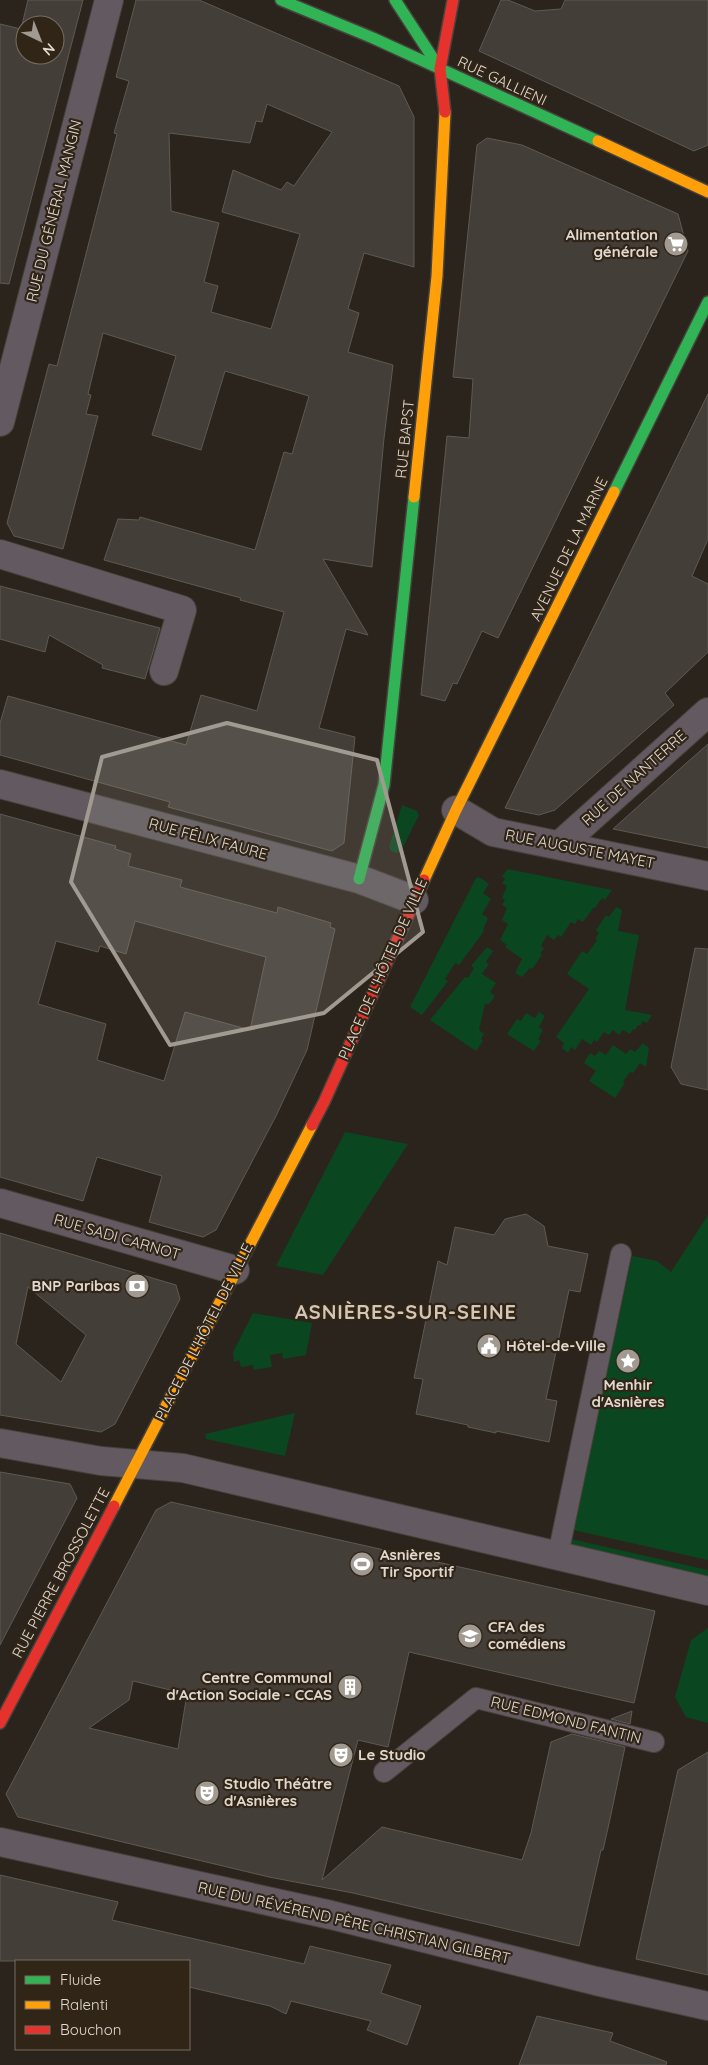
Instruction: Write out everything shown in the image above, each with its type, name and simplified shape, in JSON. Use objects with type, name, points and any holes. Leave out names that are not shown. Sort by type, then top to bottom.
[{"type":"main road","name":"RUE GALLIENI","points":[[281,0],[440,68],[708,192]]},
{"type":"main road","points":[[395,0],[440,68]]},
{"type":"main road","name":"RUE BAPST","points":[[359,880],[384,785],[437,276],[446,120],[440,68],[453,0]]},
{"type":"main road","name":"AVENUE DE LA MARNE","points":[[456,810],[708,302]]},
{"type":"main road","name":"PLACE DE L'HÔTEL DE VILLE","points":[[136,1464],[189,1364],[235,1270],[324,1102],[456,810]]},
{"type":"main road","name":"RUE PIERRE BROSSOLETTE","points":[[0,1723],[136,1464]]},
{"type":"street","name":"RUE DU GÉNÉRAL MANGIN","points":[[0,422],[108,0]]},
{"type":"street","points":[[0,554],[182,610],[164,671]]},
{"type":"street","name":"RUE DE NANTERRE","points":[[561,844],[708,712]]},
{"type":"street","name":"RUE FÉLIX FAURE","points":[[0,784],[359,880],[414,900]]},
{"type":"street","name":"RUE AUGUSTE MAYET","points":[[456,810],[493,832],[561,844],[708,876]]},
{"type":"street","name":"RUE SADI CARNOT","points":[[0,1203],[235,1270]]},
{"type":"street","points":[[0,1443],[101,1461],[183,1468],[708,1590]]},
{"type":"street","name":"RUE DU RÉVÉREND PÈRE CHRISTIAN GILBERT","points":[[0,1842],[322,1912],[596,1981],[708,2006]]},
{"type":"lane","points":[[558,1555],[621,1254]]},
{"type":"lane","name":"RUE EDMOND FANTIN","points":[[384,1772],[476,1698],[654,1742]]},
{"type":"highlighted area","points":[[227,723],[377,760],[423,932],[324,1013],[170,1045],[71,882],[102,757]]},
{"type":"green space","points":[[402,805],[417,811],[419,815],[401,851],[396,853],[391,851],[389,847]]},
{"type":"green space","points":[[508,869],[612,890],[605,900],[602,898],[583,922],[578,919],[575,924],[571,922],[561,937],[558,935],[554,940],[547,935],[541,946],[544,948],[540,954],[542,955],[532,969],[530,968],[522,977],[515,973],[522,959],[505,947],[507,945],[500,940],[508,924],[502,920],[507,908],[502,905],[505,900],[502,898],[507,886],[502,883],[505,879],[502,876]]},
{"type":"green space","points":[[479,877],[489,884],[483,893],[491,899],[482,914],[488,918],[484,931],[459,965],[455,963],[445,979],[448,981],[422,1015],[410,1007],[476,878]]},
{"type":"green space","points":[[616,907],[622,910],[618,931],[639,935],[625,1010],[652,1015],[647,1023],[643,1021],[630,1034],[623,1030],[619,1035],[613,1030],[609,1035],[604,1032],[597,1042],[594,1040],[591,1045],[582,1039],[575,1050],[571,1047],[568,1053],[562,1048],[564,1043],[556,1037],[589,989],[567,974],[582,951],[587,954],[597,940],[595,939],[599,933],[596,930],[606,915],[609,917]]},
{"type":"green space","points":[[487,947],[493,951],[486,962],[489,964],[482,974],[496,983],[490,992],[495,996],[489,1004],[485,1004],[479,1030],[484,1034],[481,1039],[483,1041],[476,1051],[430,1020],[465,977],[468,978],[474,968],[471,966]]},
{"type":"green space","points":[[539,1012],[545,1016],[539,1027],[543,1030],[538,1039],[541,1041],[534,1051],[507,1034],[517,1019],[521,1021],[526,1013],[535,1018]]},
{"type":"green space","points":[[643,1043],[649,1048],[646,1067],[640,1063],[633,1073],[630,1072],[615,1098],[589,1081],[596,1071],[584,1063],[590,1053],[595,1056],[599,1051],[606,1055],[613,1045],[626,1054],[630,1049],[635,1052]]},
{"type":"green space","points":[[345,1132],[408,1144],[323,1275],[276,1266]]},
{"type":"green space","points":[[708,1215],[708,1560],[573,1530],[632,1256],[657,1261],[671,1272]]},
{"type":"green space","points":[[253,1313],[312,1323],[306,1355],[283,1359],[282,1353],[270,1355],[272,1367],[254,1370],[253,1365],[241,1367],[239,1360],[234,1362],[233,1352]]},
{"type":"green space","points":[[295,1413],[285,1456],[206,1439],[205,1434]]},
{"type":"green space","points":[[571,1539],[708,1570],[708,1578],[569,1546]]},
{"type":"green space","points":[[708,1628],[708,1723],[686,1717],[675,1697],[691,1640]]},
{"type":"building","points":[[28,0],[83,0],[9,284],[0,283],[0,24],[15,28],[15,65],[65,65],[65,15],[24,15]]},
{"type":"building","points":[[136,0],[199,0],[399,86],[414,117],[414,267],[364,253],[348,309],[359,313],[348,352],[393,365],[372,567],[323,559],[368,635],[346,629],[319,728],[355,737],[344,843],[332,851],[168,807],[170,802],[0,755],[0,723],[8,696],[186,745],[201,695],[257,711],[284,612],[240,600],[241,598],[104,560],[118,519],[139,520],[140,517],[255,550],[284,452],[292,454],[309,396],[225,371],[201,450],[152,435],[176,356],[103,333],[88,394],[91,395],[86,414],[98,416],[63,549],[14,536],[7,523],[49,364],[57,366],[117,134],[114,133],[129,81],[116,77]],"holes":[[[267,104],[332,132],[294,186],[287,182],[281,190],[233,170],[222,212],[300,234],[271,329],[211,312],[218,286],[204,282],[219,223],[171,211],[169,133],[250,143],[256,121],[262,122]]]},
{"type":"building","points":[[501,0],[508,0],[535,11],[561,9],[565,0],[708,0],[708,145],[694,151],[479,51]]},
{"type":"building","points":[[487,138],[522,145],[678,214],[688,251],[498,638],[482,631],[457,684],[453,683],[445,701],[421,695],[447,436],[469,438],[473,379],[453,377],[477,145]]},
{"type":"building","points":[[708,394],[708,539],[692,576],[708,584],[708,652],[665,693],[674,705],[555,810],[539,815],[505,808]]},
{"type":"building","points":[[0,586],[160,628],[145,679],[102,668],[103,665],[49,635],[45,652],[0,639]]},
{"type":"building","points":[[708,744],[708,848],[613,829],[674,774]]},
{"type":"building","points":[[0,814],[116,846],[115,849],[131,854],[128,866],[182,880],[180,887],[277,913],[278,907],[331,923],[330,927],[335,929],[307,1050],[276,1116],[216,1230],[203,1237],[149,1222],[162,1176],[97,1157],[83,1201],[0,1177]],"holes":[[[135,921],[266,957],[250,1030],[185,1012],[164,1081],[97,1060],[106,1024],[38,1004],[56,941],[98,952],[100,946],[126,954]]]},
{"type":"building","points":[[695,948],[708,949],[708,1090],[681,1084],[671,1067]]},
{"type":"building","name":"Hôtel-de-Ville","points":[[526,1214],[544,1226],[548,1246],[588,1254],[580,1292],[569,1290],[546,1399],[557,1401],[549,1442],[496,1431],[496,1433],[416,1414],[423,1379],[414,1378],[438,1261],[447,1265],[455,1227],[494,1235],[505,1219]]},
{"type":"building","points":[[0,1233],[176,1285],[180,1299],[115,1424],[101,1432],[0,1415]],"holes":[[[28,1287],[86,1335],[61,1382],[16,1344]]]},
{"type":"building","points":[[0,1472],[70,1484],[77,1498],[0,1645]]},
{"type":"building","points":[[171,1502],[655,1611],[634,1703],[409,1652],[388,1747],[358,1740],[322,1880],[382,1827],[522,1860],[531,1833],[551,1742],[572,1734],[625,1747],[603,1850],[601,1850],[579,1946],[353,1893],[269,1877],[18,1817],[6,1794],[156,1510]],"holes":[[[133,1681],[187,1694],[178,1749],[89,1728],[129,1700]]]},
{"type":"building","points":[[632,1711],[630,1724],[611,1719]]},
{"type":"building","points":[[708,1752],[708,1975],[636,1959],[678,1770]]},
{"type":"building","points":[[0,1875],[118,1902],[112,1920],[304,1964],[310,1946],[391,1965],[381,1993],[421,2006],[407,2045],[367,2030],[371,2021],[291,2001],[286,2014],[270,2006],[190,1987],[190,1960],[0,1961]]},
{"type":"building","points":[[537,2016],[613,2033],[610,2041],[667,2062],[666,2065],[519,2065]]},
{"type":"traffic: fast","points":[[281,0],[373,38],[598,141]]},
{"type":"traffic: fast","points":[[395,0],[440,69]]},
{"type":"traffic: fast","points":[[614,492],[708,302]]},
{"type":"traffic: fast","points":[[359,879],[384,785],[414,497]]},
{"type":"traffic: slow","points":[[414,497],[437,276],[445,112]]},
{"type":"traffic: slow","points":[[598,141],[708,192]]},
{"type":"traffic: slow","points":[[424,880],[456,810],[614,492]]},
{"type":"traffic: slow","points":[[114,1506],[312,1125]]},
{"type":"traffic: jam","points":[[445,112],[440,69],[453,0]]},
{"type":"traffic: jam","points":[[312,1125],[424,880]]},
{"type":"traffic: jam","points":[[0,1723],[114,1506]]},
{"type":"place","name":"Alimentation générale","points":[[676,244]]},
{"type":"place","name":"BNP Paribas","points":[[137,1286]]},
{"type":"place","name":"Hôtel-de-Ville","points":[[489,1346]]},
{"type":"place","name":"Menhir d'Asnières","points":[[628,1361]]},
{"type":"place","name":"Asnières Tir Sportif","points":[[362,1564]]},
{"type":"place","name":"CFA des comédiens","points":[[470,1636]]},
{"type":"place","name":"Centre Communal d'Action Sociale - CCAS","points":[[350,1687]]},
{"type":"place","name":"Le Studio","points":[[341,1755]]},
{"type":"place","name":"Studio Théâtre d'Asnières","points":[[207,1793]]},
{"type":"district","name":"ASNIÈRES-SUR-SEINE","points":[[406,1312]]}]
